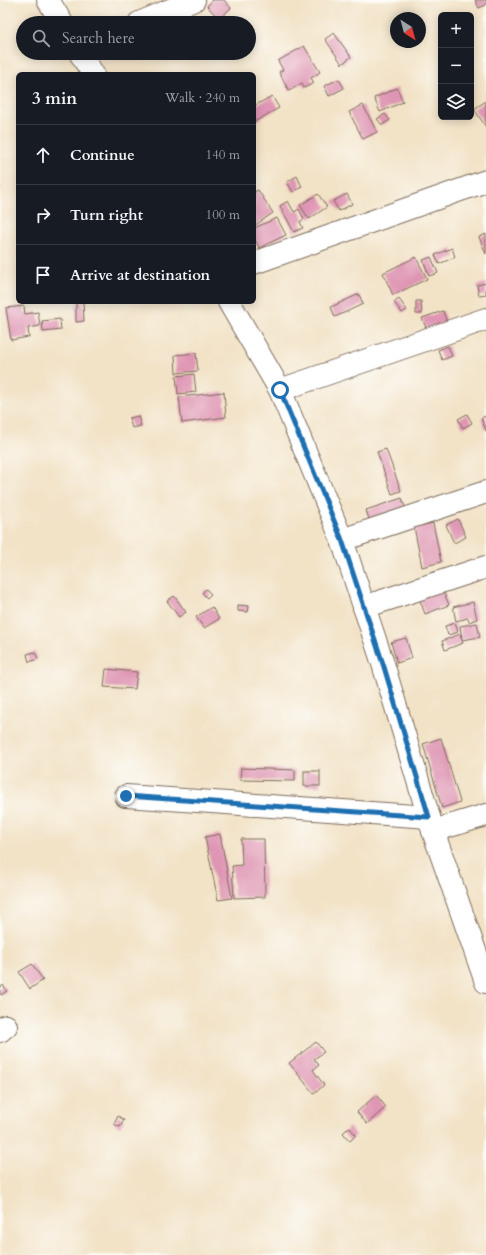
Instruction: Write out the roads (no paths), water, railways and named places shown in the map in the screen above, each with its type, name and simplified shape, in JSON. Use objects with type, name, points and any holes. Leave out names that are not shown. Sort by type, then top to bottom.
[{"type":"street","points":[[48,0],[58,16]]},
{"type":"street","points":[[156,16],[194,0]]},
{"type":"street","points":[[84,60],[92,72]]},
{"type":"street","points":[[256,262],[486,181]]},
{"type":"street","points":[[230,304],[280,390],[342,540],[386,675],[431,824],[486,982]]},
{"type":"street","points":[[280,390],[486,319]]},
{"type":"street","points":[[342,540],[486,492]]},
{"type":"street","points":[[364,607],[486,567]]},
{"type":"street","points":[[126,796],[431,824],[486,815]]}]
